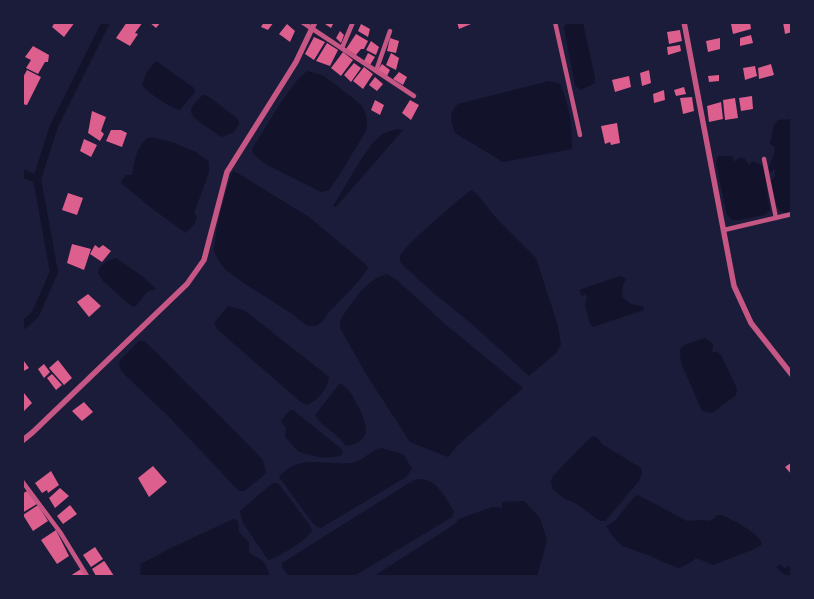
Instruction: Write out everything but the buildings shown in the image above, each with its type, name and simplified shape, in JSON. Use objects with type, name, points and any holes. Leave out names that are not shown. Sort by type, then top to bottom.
[{"type":"street","points":[[302,22],[414,96]]},
{"type":"street","points":[[22,441],[187,284],[204,260],[227,172],[296,62],[315,22]]},
{"type":"street","points":[[342,48],[353,22]]},
{"type":"street","points":[[555,22],[580,135]]},
{"type":"street","points":[[684,22],[734,286],[751,323],[792,374]]},
{"type":"street","points":[[376,71],[390,31]]},
{"type":"street","points":[[764,159],[776,218]]},
{"type":"street","points":[[724,230],[792,214]]},
{"type":"street","points":[[22,481],[60,532],[88,576]]},
{"type":"shaded area","points":[[583,23],[595,77],[595,83],[580,90],[575,85],[564,28],[565,25]]},
{"type":"shaded area","points":[[156,61],[194,88],[195,92],[180,110],[160,100],[142,85],[147,72]]},
{"type":"shaded area","points":[[308,71],[324,76],[354,99],[362,106],[367,122],[366,131],[338,177],[329,190],[321,192],[267,165],[253,154],[252,149],[287,94],[302,75]]},
{"type":"shaded area","points":[[549,81],[560,84],[566,100],[570,116],[572,149],[503,162],[455,133],[451,115],[458,104]]},
{"type":"shaded area","points":[[203,95],[208,96],[238,119],[239,124],[233,133],[221,137],[194,118],[191,111],[192,108]]},
{"type":"shaded area","points":[[791,119],[792,212],[789,214],[780,211],[776,204],[771,181],[775,176],[775,170],[769,171],[775,151],[775,147],[770,144],[774,125],[778,120]]},
{"type":"shaded area","points":[[398,129],[403,130],[336,207],[333,206],[362,158],[375,141],[384,133]]},
{"type":"shaded area","points":[[150,137],[172,142],[196,152],[209,162],[209,172],[194,213],[197,217],[194,225],[186,233],[122,184],[121,181],[126,175],[132,175],[139,148]]},
{"type":"shaded area","points":[[718,156],[732,156],[735,162],[738,158],[744,158],[749,165],[752,161],[763,166],[770,210],[764,215],[739,220],[733,220],[727,215],[716,163]]},
{"type":"shaded area","points":[[234,171],[309,217],[368,268],[359,281],[328,313],[323,321],[316,326],[309,326],[303,323],[291,313],[245,284],[225,269],[219,261],[214,251],[217,227],[224,198]]},
{"type":"shaded area","points":[[471,190],[476,193],[497,219],[536,258],[558,326],[561,345],[555,354],[529,376],[472,324],[430,290],[400,260],[403,252],[410,244]]},
{"type":"shaded area","points":[[116,258],[146,279],[156,289],[147,292],[135,307],[130,305],[102,280],[98,273],[99,268],[107,261]]},
{"type":"shaded area","points":[[387,274],[398,281],[446,325],[523,388],[458,445],[448,457],[410,442],[366,374],[340,328],[340,320],[360,292],[372,281]]},
{"type":"shaded area","points":[[620,276],[626,279],[623,285],[622,297],[631,304],[644,307],[644,310],[593,327],[590,324],[585,305],[586,294],[582,296],[579,290]]},
{"type":"shaded area","points":[[228,306],[244,310],[329,377],[327,386],[319,397],[307,405],[302,403],[218,330],[214,323]]},
{"type":"shaded area","points":[[705,338],[713,344],[712,352],[717,352],[721,355],[737,389],[736,395],[712,413],[702,411],[681,363],[680,350],[684,345]]},
{"type":"shaded area","points":[[139,341],[144,341],[160,356],[263,460],[266,473],[261,478],[244,491],[239,491],[168,416],[122,372],[119,364],[120,360]]},
{"type":"shaded area","points":[[340,383],[353,397],[366,427],[364,437],[360,441],[346,446],[315,415]]},
{"type":"shaded area","points":[[293,410],[340,448],[343,452],[341,456],[323,458],[299,452],[285,437],[286,428],[281,421],[289,411]]},
{"type":"shaded area","points":[[592,436],[598,438],[602,444],[641,468],[642,474],[639,481],[605,521],[600,521],[575,503],[563,498],[553,489],[551,483],[552,477]]},
{"type":"shaded area","points":[[382,448],[404,455],[412,469],[406,477],[321,528],[311,521],[279,477],[291,467],[305,462],[353,463]]},
{"type":"shaded area","points":[[414,480],[428,480],[441,491],[454,511],[452,517],[354,576],[289,576],[282,568],[282,563]]},
{"type":"shaded area","points":[[273,483],[278,483],[309,524],[312,531],[305,539],[292,548],[268,560],[243,523],[240,511]]},
{"type":"shaded area","points":[[638,495],[687,521],[709,521],[717,515],[722,515],[751,531],[762,544],[757,548],[713,565],[696,558],[679,568],[665,563],[622,546],[606,526],[615,521],[634,497]]},
{"type":"shaded area","points":[[524,501],[540,518],[547,541],[537,576],[374,576],[455,524],[459,519],[492,507],[502,508],[502,502]]},
{"type":"shaded area","points":[[233,519],[238,521],[239,532],[249,542],[249,553],[263,562],[270,576],[140,576],[141,564]]},
{"type":"shaded area","points":[[781,564],[784,568],[791,565],[791,576],[786,576],[776,567]]},
{"type":"waterway","points":[[22,326],[35,315],[54,272],[37,179],[54,126],[106,22]]},
{"type":"waterway","points":[[22,173],[37,179]]}]
